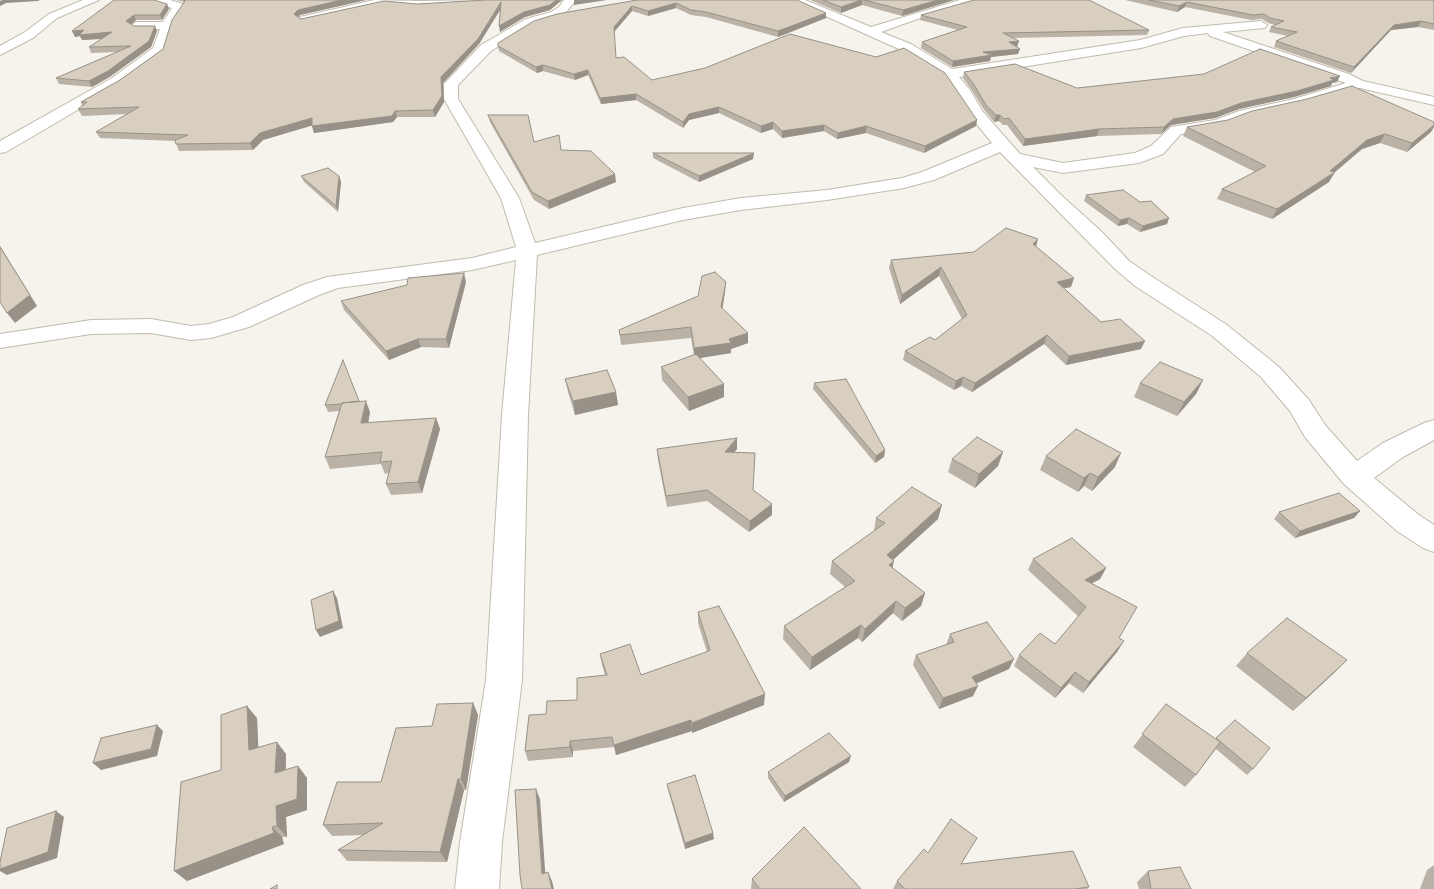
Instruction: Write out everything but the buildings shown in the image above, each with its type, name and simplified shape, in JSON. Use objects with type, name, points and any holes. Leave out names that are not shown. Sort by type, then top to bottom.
[{"type":"street","points":[[0,51],[53,16],[93,0]]},
{"type":"street","points":[[0,148],[117,82],[148,59],[162,45],[167,25],[180,3],[158,0]]},
{"type":"street","points":[[304,19],[385,1],[418,4],[490,0]]},
{"type":"street","points":[[796,0],[906,47],[950,74],[963,90],[976,114],[1009,152],[1122,265],[1219,330],[1270,372],[1300,406],[1315,431],[1354,477],[1408,523],[1434,540]]},
{"type":"street","points":[[872,31],[922,14],[973,0]]},
{"type":"street","points":[[477,889],[481,842],[504,680],[515,414],[527,250],[510,198],[451,99],[451,84],[486,48],[530,22],[576,5]]},
{"type":"street","points":[[136,26],[167,25]]},
{"type":"street","points":[[950,74],[1141,44],[1183,32],[1261,25]]},
{"type":"street","points":[[1206,30],[1359,84],[1434,101]]},
{"type":"street","points":[[0,341],[91,327],[151,326],[191,333],[211,331],[241,322],[311,290],[335,282],[472,264],[683,214],[741,204],[826,195],[904,183],[1009,152],[1064,168],[1139,158],[1158,150],[1177,130],[1218,124],[1244,114],[1296,103],[1359,84]]},
{"type":"street","points":[[1354,477],[1393,450],[1434,429]]}]
